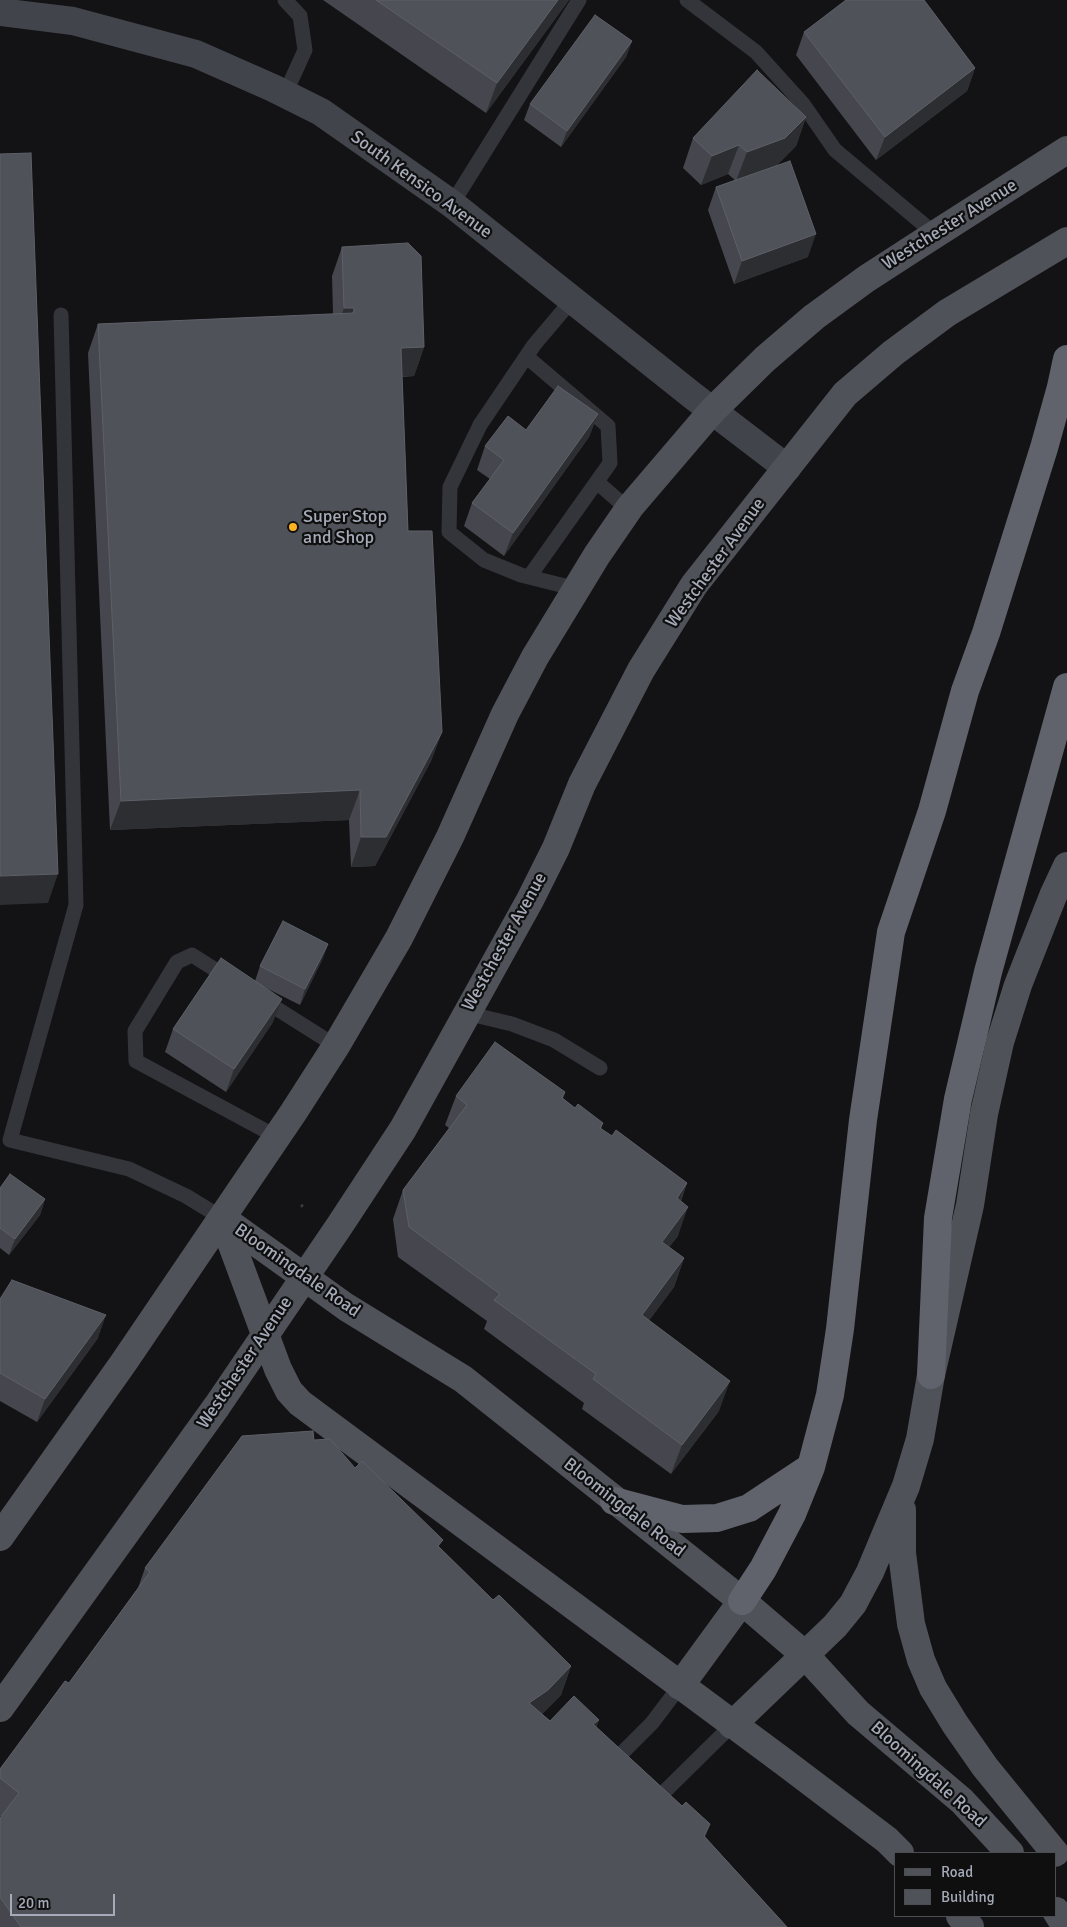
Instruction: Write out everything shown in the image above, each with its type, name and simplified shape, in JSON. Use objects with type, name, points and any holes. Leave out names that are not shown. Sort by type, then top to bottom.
[{"type":"highway","points":[[742,1601],[763,1569],[792,1514],[811,1467],[830,1395],[840,1329],[863,1120],[891,932],[932,811],[965,691],[986,633],[1044,448],[1067,359]]},
{"type":"highway","points":[[931,1375],[938,1218],[958,1099],[988,972],[1067,687]]},
{"type":"highway","points":[[614,1501],[682,1519],[717,1518],[749,1508],[811,1467]]},
{"type":"main road","name":"Westchester Avenue","points":[[0,1537],[124,1362],[277,1137],[336,1046],[399,938],[450,836],[505,714],[535,657],[597,555],[628,510],[712,411],[765,359],[814,317],[866,279],[1067,150]]},
{"type":"main road","name":"Westchester Avenue","points":[[0,1708],[217,1406],[403,1129],[530,900],[556,848],[582,784],[641,670],[694,585],[845,394],[893,353],[947,313],[1067,241]]},
{"type":"main road","points":[[732,1724],[835,1626],[853,1604],[870,1572],[906,1486],[920,1438],[931,1375],[970,1205],[984,1114],[1000,1042],[1018,985],[1053,896],[1067,866]]},
{"type":"main road","name":"Bloomingdale Road","points":[[222,1218],[346,1308],[463,1379],[742,1601],[805,1655],[858,1713],[962,1801],[1009,1852]]},
{"type":"main road","name":"Bloomingdale Road","points":[[222,1218],[278,1369],[289,1391],[300,1403],[887,1840],[899,1852]]},
{"type":"main road","points":[[906,1486],[901,1517],[902,1553],[911,1624],[921,1660],[933,1688],[955,1724],[985,1767],[1053,1852]]},
{"type":"main road","points":[[680,1686],[742,1601]]},
{"type":"main road","points":[[1057,1857],[1067,1871]]},
{"type":"main road","points":[[1057,1913],[1066,1927]]},
{"type":"main road","points":[[961,1917],[970,1927]]},
{"type":"street","name":"South Kensico Avenue","points":[[0,12],[73,11],[196,54],[321,112],[452,204],[712,411],[787,468]]},
{"type":"lane","points":[[285,0],[300,16],[305,50],[285,94]]},
{"type":"lane","points":[[452,204],[579,0]]},
{"type":"lane","points":[[687,0],[756,52],[803,104],[835,150],[935,234]]},
{"type":"lane","points":[[572,300],[527,357],[480,425],[450,487],[449,532],[484,560],[529,577],[577,589]]},
{"type":"lane","points":[[61,315],[76,905],[10,1140],[129,1169],[186,1196],[222,1218]]},
{"type":"lane","points":[[527,357],[608,426],[610,463],[529,577]]},
{"type":"lane","points":[[597,482],[628,510]]},
{"type":"lane","points":[[277,1137],[136,1061],[134,1031],[177,962],[192,955],[336,1046]]},
{"type":"lane","points":[[466,1013],[512,1024],[554,1040],[600,1068]]},
{"type":"lane","points":[[600,1780],[604,1772],[652,1723],[680,1686]]},
{"type":"lane","points":[[636,1812],[645,1811],[732,1724]]},
{"type":"path","points":[[301,1205],[306,1209]]},
{"type":"building","points":[[376,0],[558,0],[497,83]]},
{"type":"building","points":[[846,0],[924,0],[975,68],[885,137],[804,32]]},
{"type":"building","points":[[595,15],[632,41],[567,131],[530,104]]},
{"type":"building","points":[[757,70],[806,117],[785,138],[747,152],[739,145],[712,156],[693,138]]},
{"type":"building","points":[[31,153],[58,874],[0,876],[0,154]]},
{"type":"building","points":[[790,161],[816,234],[742,261],[716,187]]},
{"type":"building","points":[[408,243],[421,256],[424,347],[401,348],[408,531],[432,531],[442,732],[386,837],[361,837],[360,790],[121,801],[98,324],[354,313],[354,308],[344,308],[342,247]]},
{"type":"building","points":[[558,386],[598,414],[513,533],[472,503],[504,460],[485,446],[508,416],[526,430]]},
{"type":"building","points":[[283,921],[328,944],[305,989],[260,966]]},
{"type":"building","points":[[221,958],[282,999],[234,1069],[173,1029]]},
{"type":"building","points":[[495,1042],[565,1092],[562,1098],[575,1108],[578,1104],[603,1123],[600,1128],[612,1136],[616,1130],[687,1183],[677,1198],[688,1207],[662,1242],[684,1258],[642,1315],[730,1381],[682,1445],[593,1379],[596,1374],[494,1300],[500,1294],[409,1227],[403,1190],[467,1105],[456,1096]]},
{"type":"building","points":[[10,1174],[45,1199],[15,1239],[0,1228],[0,1188]]},
{"type":"building","points":[[12,1280],[106,1315],[45,1399],[0,1373],[0,1299]]},
{"type":"building","points":[[313,1431],[314,1440],[330,1439],[355,1468],[362,1461],[443,1540],[438,1546],[493,1600],[499,1595],[571,1666],[548,1690],[529,1703],[550,1721],[574,1696],[599,1720],[593,1724],[682,1806],[686,1802],[710,1824],[704,1836],[787,1927],[21,1927],[0,1897],[0,1818],[19,1793],[0,1778],[0,1769],[65,1681],[69,1683],[150,1572],[145,1568],[242,1436]]},
{"type":"place","name":"Super Stop and Shop","points":[[293,527]]}]
